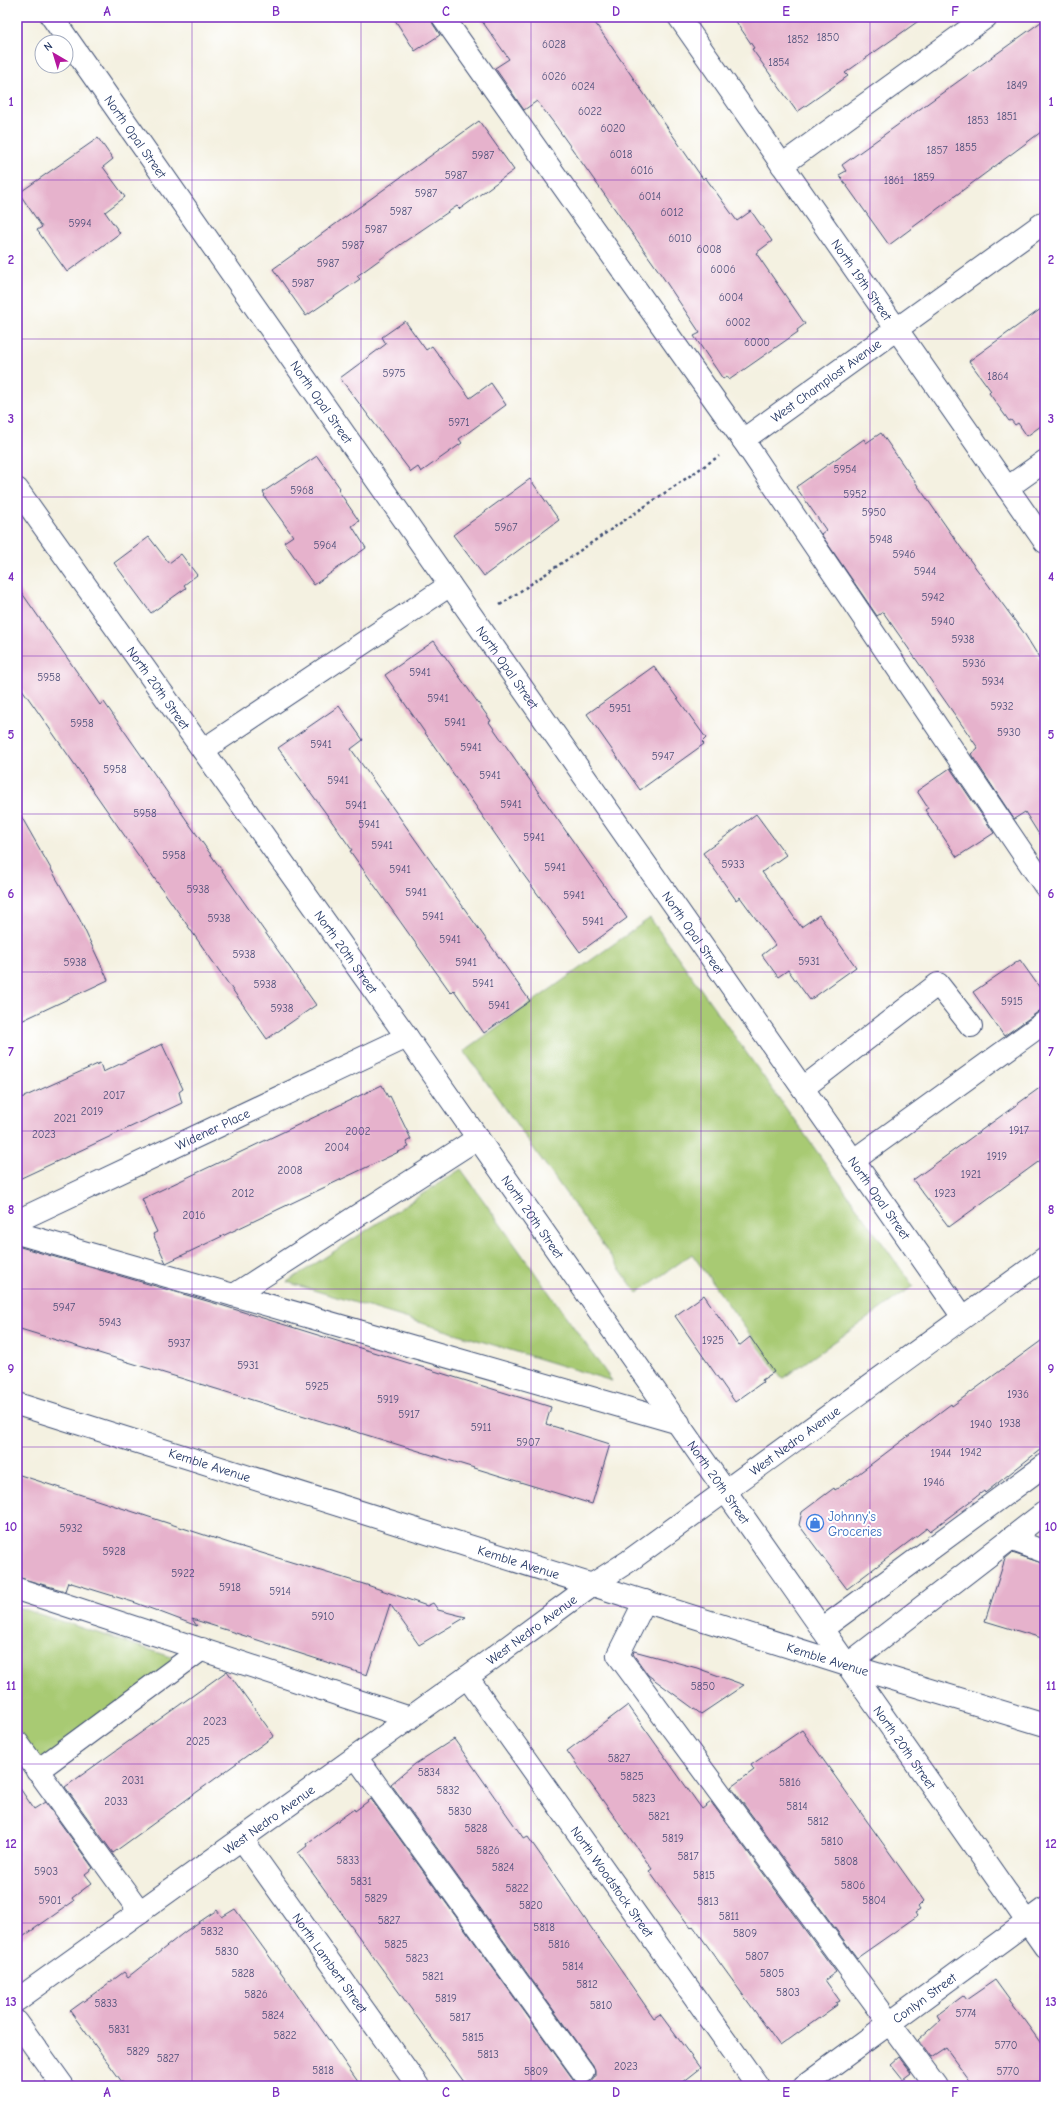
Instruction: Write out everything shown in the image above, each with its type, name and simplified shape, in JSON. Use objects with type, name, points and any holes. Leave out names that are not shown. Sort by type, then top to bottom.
[{"type":"street","name":"North Opal Street","points":[[52,17],[963,1317]]},
{"type":"street","points":[[443,17],[743,440],[1045,886]]},
{"type":"street","name":"North 19th Street","points":[[679,17],[1045,542]]},
{"type":"street","points":[[782,166],[986,17]]},
{"type":"street","name":"West Champlost Avenue","points":[[743,440],[1045,222]]},
{"type":"street","points":[[1007,488],[1045,461]]},
{"type":"street","name":"North 20th Street","points":[[17,489],[407,1037],[1045,1947]]},
{"type":"street","points":[[203,750],[450,585]]},
{"type":"street","points":[[803,1088],[938,984],[970,1026]]},
{"type":"street","points":[[854,1160],[1045,1022]]},
{"type":"street","name":"Widener Place","points":[[17,1221],[407,1037]]},
{"type":"street","points":[[234,1295],[478,1138]]},
{"type":"street","points":[[17,1233],[679,1423]]},
{"type":"street","name":"West Nedro Avenue","points":[[17,2000],[467,1677],[593,1584],[628,1561],[1045,1258]]},
{"type":"street","name":"Kemble Avenue","points":[[17,1404],[593,1584],[847,1666],[1045,1725]]},
{"type":"street","points":[[822,1629],[1045,1465]]},
{"type":"street","points":[[847,1666],[1045,1512]]},
{"type":"street","points":[[1010,1539],[1045,1552]]},
{"type":"street","points":[[17,1589],[410,1718]]},
{"type":"street","points":[[646,1601],[618,1655],[936,2086]]},
{"type":"street","points":[[37,1771],[202,1649]]},
{"type":"street","name":"North Woodstock Street","points":[[467,1677],[758,2086]]},
{"type":"street","points":[[17,1742],[140,1912]]},
{"type":"street","points":[[356,1757],[583,2072]]},
{"type":"street","name":"North Lambert Street","points":[[242,1839],[418,2086]]},
{"type":"street","name":"Conlyn Street","points":[[804,2086],[1028,1923],[1045,1909]]},
{"type":"street","points":[[17,2022],[63,2086]]},
{"type":"path","points":[[476,621],[743,440]]},
{"type":"green space","points":[[650,918],[913,1286],[782,1379],[692,1254],[637,1293],[464,1051]]},
{"type":"green space","points":[[461,1169],[612,1381],[287,1282]]},
{"type":"green space","points":[[17,1607],[181,1660],[41,1764],[17,1729]]},
{"type":"building","points":[[393,17],[431,17],[433,24],[440,35],[415,51]]},
{"type":"building","points":[[479,17],[591,17],[703,179],[705,177],[737,221],[751,211],[772,241],[756,253],[805,324],[797,330],[798,332],[729,380],[727,376],[723,379],[694,336],[700,333],[658,270],[553,122],[537,101],[524,110],[495,68],[509,59]]},
{"type":"building","points":[[733,17],[924,17],[845,73],[848,76],[797,112],[752,49],[754,48]]},
{"type":"building","points":[[1045,19],[1045,129],[889,245],[839,175],[846,171],[842,165]]},
{"type":"building","points":[[479,121],[514,170],[460,209],[457,206],[404,242],[357,276],[360,279],[306,316],[273,269]]},
{"type":"building","points":[[98,138],[113,159],[103,167],[125,197],[105,212],[120,233],[67,272],[37,230],[42,227],[19,193]]},
{"type":"building","points":[[1045,306],[1045,423],[1027,436],[1018,423],[1015,425],[1011,420],[1009,421],[989,393],[991,391],[969,361]]},
{"type":"building","points":[[405,321],[426,350],[432,346],[470,398],[491,383],[506,405],[459,439],[462,443],[421,472],[418,467],[411,472],[340,378],[386,344],[382,337]]},
{"type":"building","points":[[881,433],[964,552],[1024,633],[1045,667],[1045,844],[1025,812],[1014,819],[971,754],[978,748],[883,612],[877,616],[821,534],[826,530],[796,487],[864,439],[866,443]]},
{"type":"building","points":[[317,456],[340,488],[338,490],[359,521],[352,526],[366,548],[314,585],[284,542],[293,536],[264,496],[265,495],[263,492]]},
{"type":"building","points":[[530,479],[559,520],[484,576],[453,535]]},
{"type":"building","points":[[149,537],[169,563],[181,554],[197,575],[184,585],[186,588],[151,613],[114,563]]},
{"type":"building","points":[[17,586],[100,705],[104,702],[316,1005],[267,1039],[17,682]]},
{"type":"building","points":[[434,641],[627,918],[580,952],[520,870],[385,675]]},
{"type":"building","points":[[654,666],[706,738],[702,742],[704,744],[640,790],[587,714]]},
{"type":"building","points":[[339,706],[363,740],[351,749],[530,1001],[484,1033],[454,990],[451,993],[350,851],[352,850],[278,748]]},
{"type":"building","points":[[950,768],[994,833],[957,857],[925,810],[928,808],[917,791]]},
{"type":"building","points":[[17,809],[80,920],[108,980],[17,1023]]},
{"type":"building","points":[[756,814],[786,855],[762,872],[801,927],[819,915],[856,967],[810,1000],[788,970],[778,977],[762,955],[775,945],[740,897],[736,900],[703,853]]},
{"type":"building","points":[[1020,960],[1045,995],[1045,1007],[1004,1036],[973,992]]},
{"type":"building","points":[[162,1044],[183,1089],[179,1092],[182,1103],[17,1180],[17,1100],[100,1063],[103,1072]]},
{"type":"building","points":[[1045,1084],[1045,1157],[949,1227],[913,1180]]},
{"type":"building","points":[[382,1085],[388,1097],[390,1096],[411,1139],[406,1142],[409,1147],[166,1263],[153,1234],[157,1232],[142,1199]]},
{"type":"building","points":[[17,1246],[214,1303],[551,1407],[546,1424],[610,1444],[592,1504],[17,1328]]},
{"type":"building","points":[[704,1295],[739,1346],[750,1337],[774,1372],[762,1380],[763,1382],[735,1402],[675,1316]]},
{"type":"building","points":[[1045,1338],[1045,1446],[985,1493],[984,1491],[930,1531],[927,1528],[847,1589],[799,1525],[802,1512],[834,1488],[835,1490],[854,1477],[951,1404],[952,1406]]},
{"type":"building","points":[[17,1474],[232,1544],[370,1586],[427,1606],[433,1603],[438,1610],[466,1617],[419,1645],[390,1604],[367,1675],[192,1619],[197,1626],[136,1603],[68,1582],[65,1591],[17,1577]]},
{"type":"building","points":[[1012,1553],[1045,1564],[1045,1639],[985,1621],[1005,1559]]},
{"type":"building","points":[[634,1651],[697,1668],[744,1685],[701,1714],[648,1675],[633,1654]]},
{"type":"building","points":[[227,1671],[274,1736],[113,1853],[65,1787]]},
{"type":"building","points":[[628,1705],[702,1809],[711,1802],[836,1972],[825,1980],[840,2001],[836,2003],[837,2005],[780,2046],[693,1926],[691,1928],[649,1871],[652,1869],[567,1751]]},
{"type":"building","points":[[802,1730],[924,1901],[918,1907],[920,1910],[915,1913],[917,1916],[857,1958],[731,1787],[754,1770],[751,1765]]},
{"type":"building","points":[[454,1739],[524,1839],[528,1837],[654,2018],[660,2014],[700,2068],[677,2086],[467,2086],[298,1853],[307,1846],[306,1844],[354,1809],[355,1811],[371,1799],[573,2079],[578,2083],[584,2084],[591,2082],[595,2077],[593,2065],[391,1784],[415,1764]]},
{"type":"building","points":[[17,1784],[34,1809],[45,1802],[93,1868],[85,1874],[92,1883],[72,1898],[74,1901],[17,1941]]},
{"type":"building","points":[[235,1909],[361,2086],[125,2086],[70,2011],[124,1972],[128,1977],[186,1931],[217,1910],[222,1917]]},
{"type":"building","points":[[995,1980],[1045,2049],[1045,2086],[974,2086],[946,2048],[931,2058],[918,2040],[940,2020],[937,2015],[963,1996],[966,2000]]},
{"type":"building","points":[[899,2057],[911,2073],[903,2079],[891,2064]]},
{"type":"place","name":"Johnny's Groceries","points":[[815,1523]]}]
